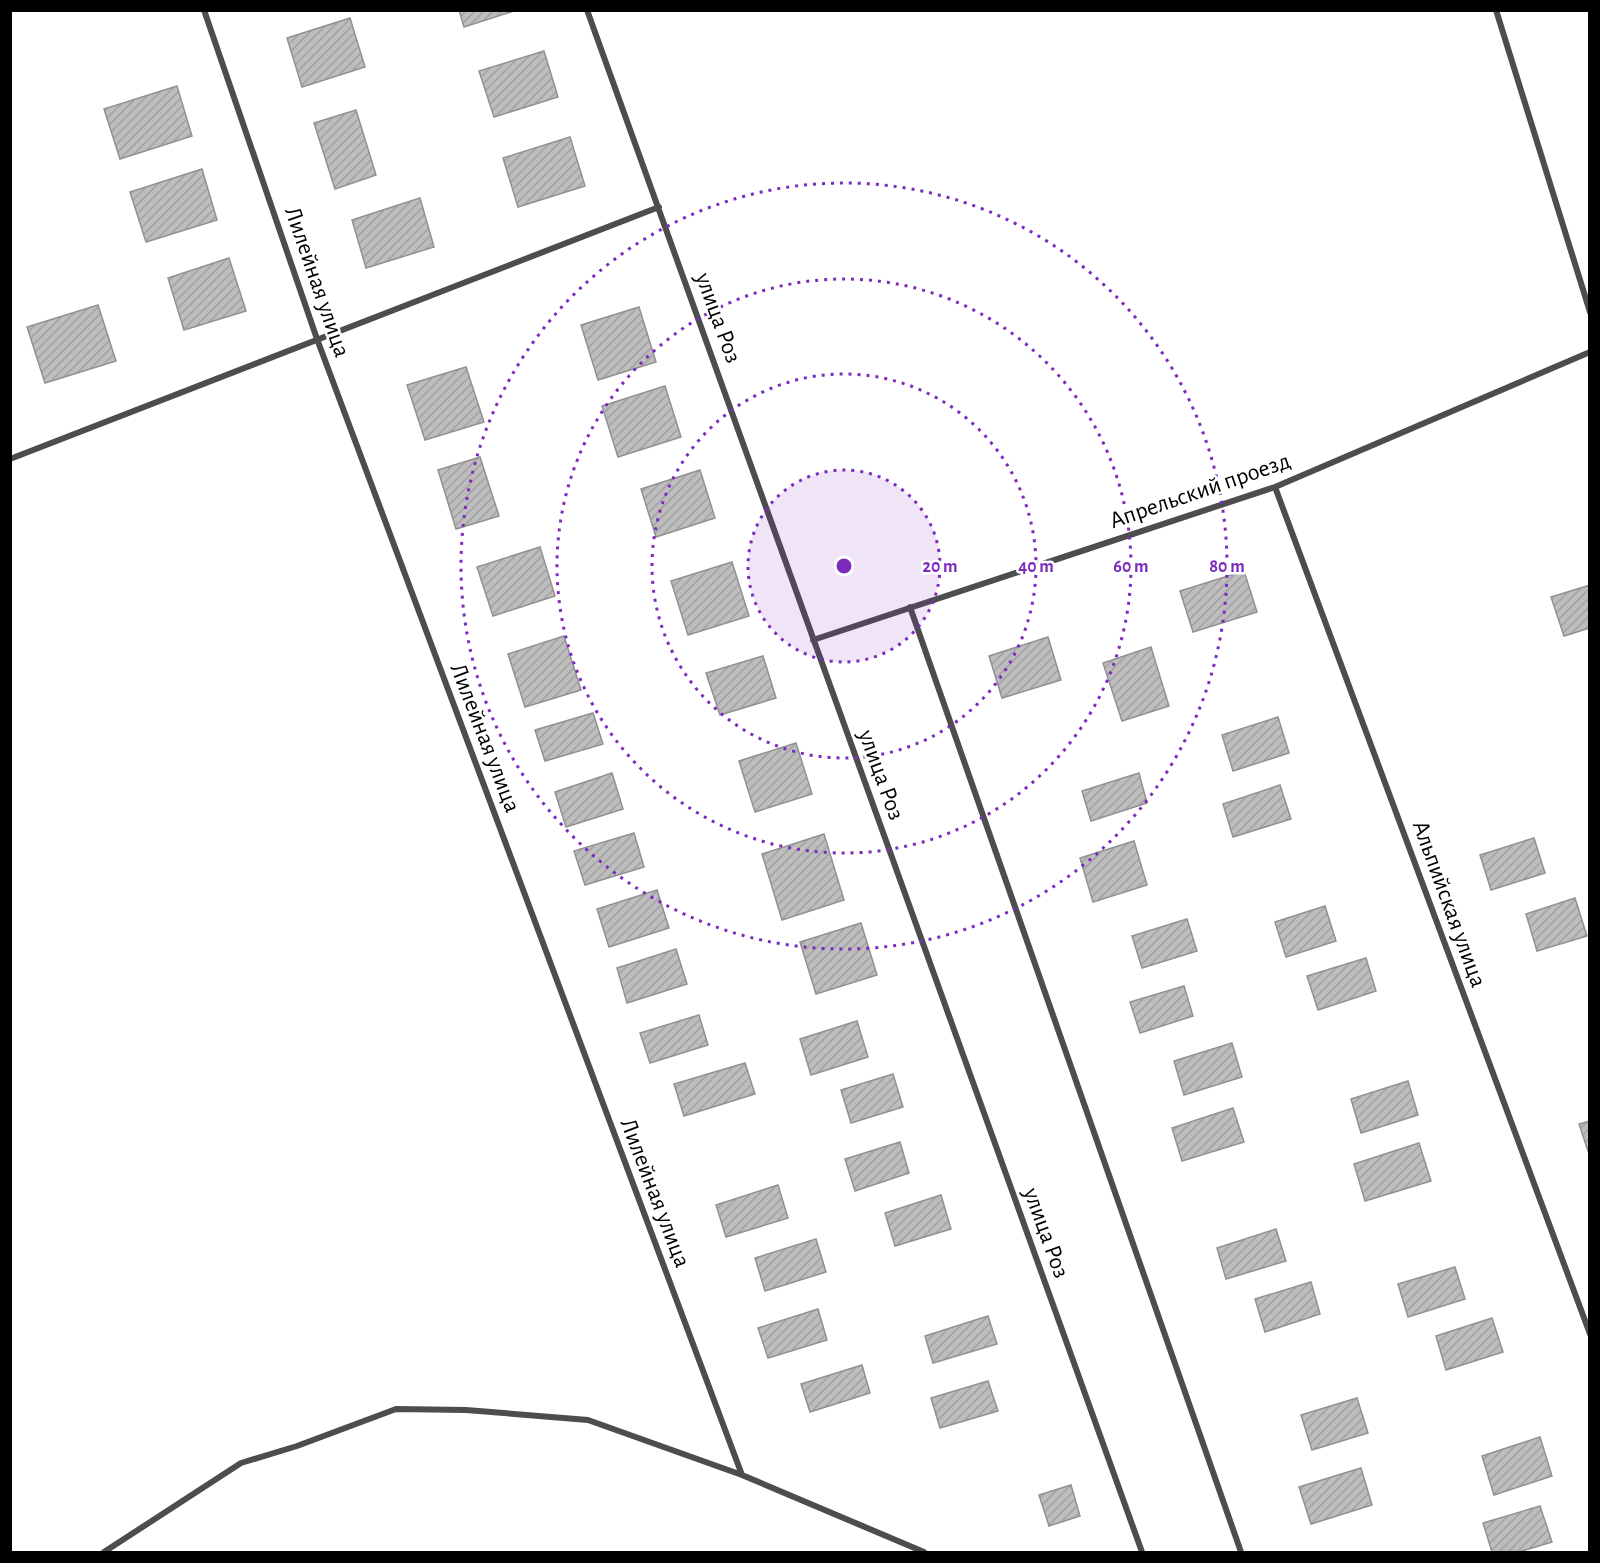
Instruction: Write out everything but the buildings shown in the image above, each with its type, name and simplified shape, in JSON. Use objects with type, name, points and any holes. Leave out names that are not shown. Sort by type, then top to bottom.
[{"type":"street","name":"Лилейная улица","points":[[204,10],[317,339],[742,1475]]},
{"type":"street","name":"улица Роз","points":[[587,10],[1142,1552]]},
{"type":"street","points":[[1496,10],[1590,312]]},
{"type":"street","points":[[10,459],[659,207]]},
{"type":"street","name":"Апрельский проезд","points":[[813,640],[1275,487],[1590,352]]},
{"type":"street","name":"Альпийская улица","points":[[1275,487],[1590,1334]]},
{"type":"street","points":[[910,608],[1241,1552]]},
{"type":"street","points":[[104,1552],[241,1463],[297,1446],[396,1409],[477,1410],[588,1420],[742,1475],[924,1552]]}]
